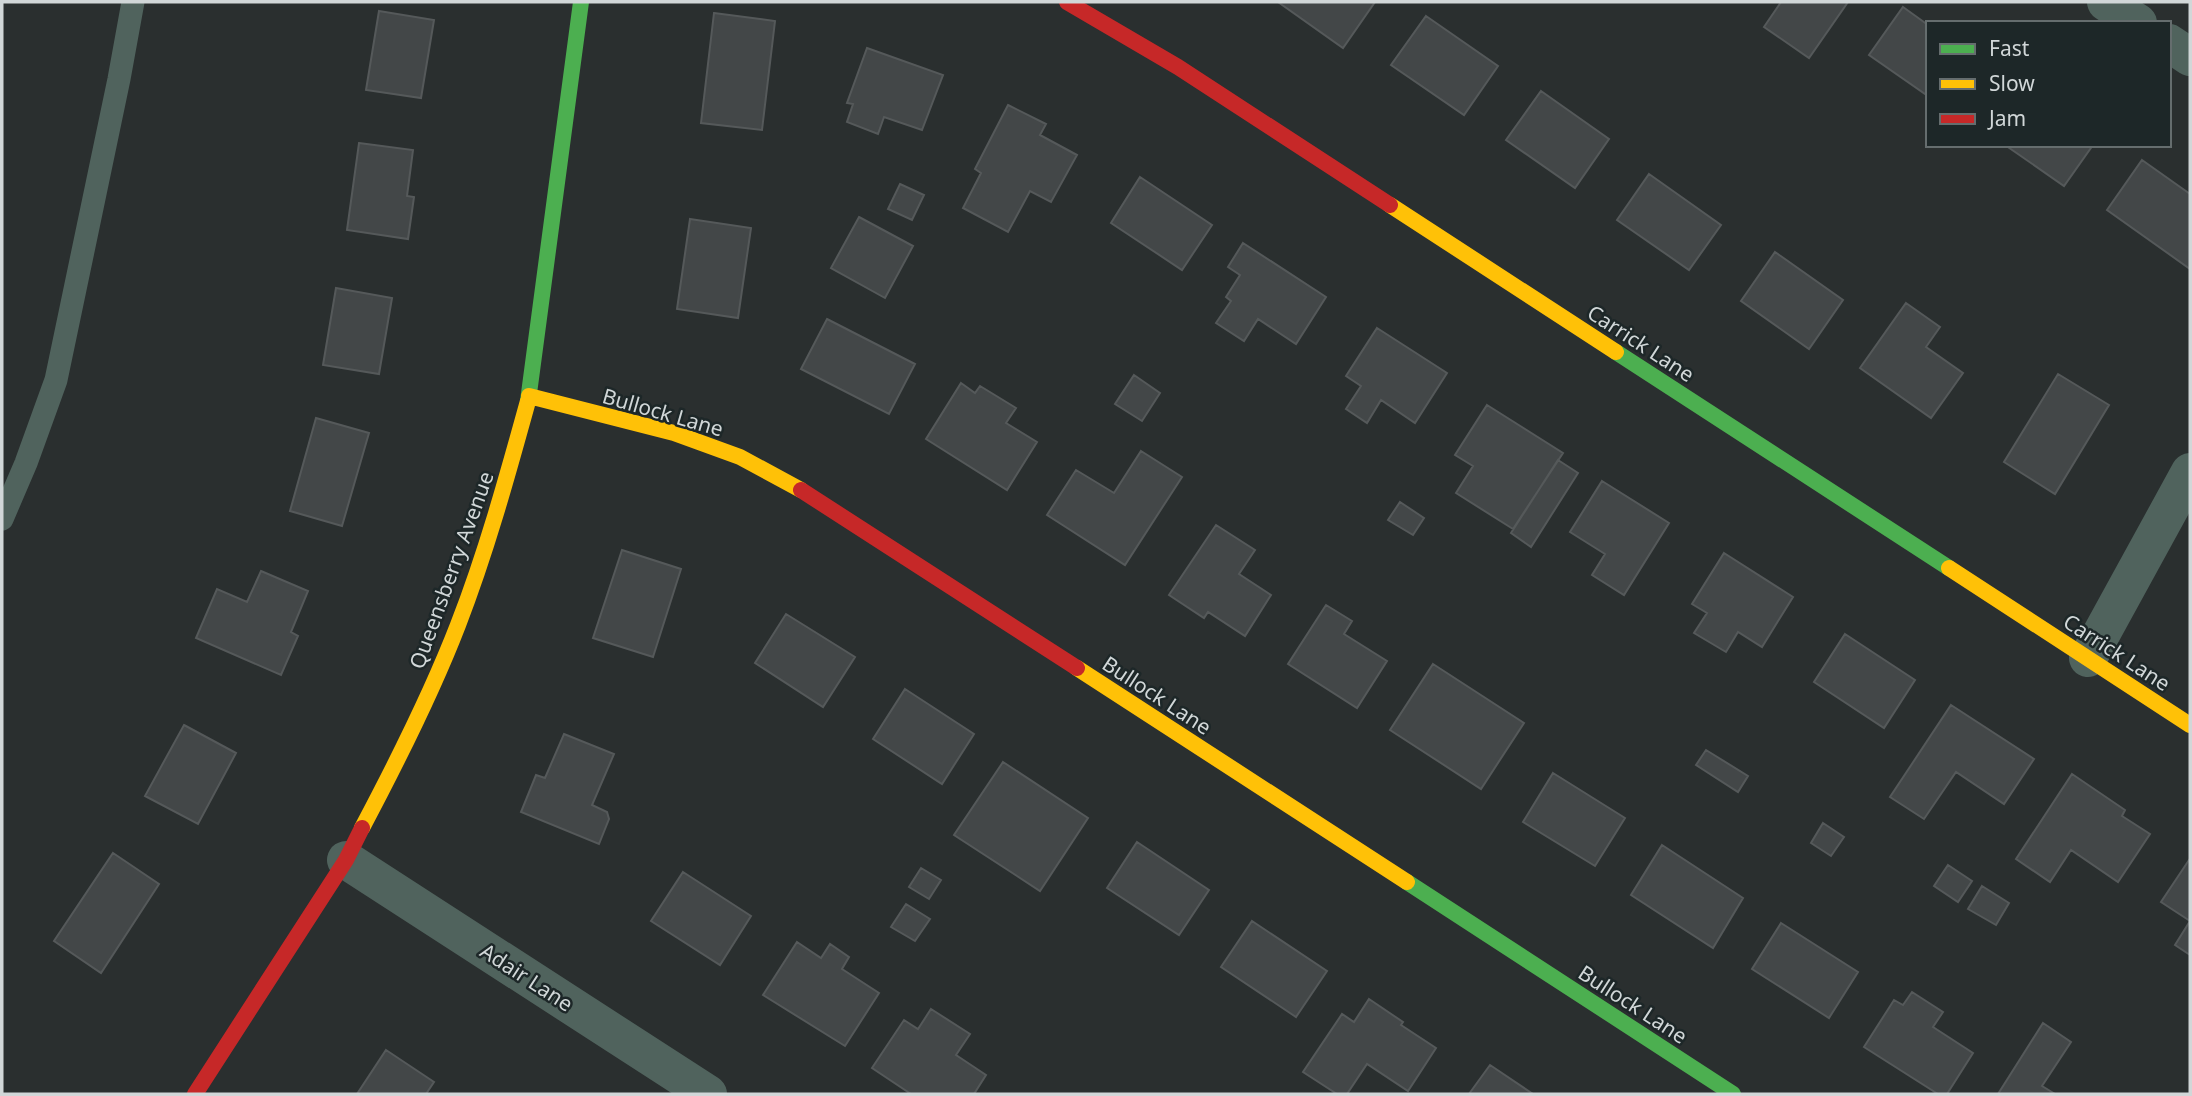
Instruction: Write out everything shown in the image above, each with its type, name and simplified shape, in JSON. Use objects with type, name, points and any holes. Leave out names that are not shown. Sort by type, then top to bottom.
[{"type":"street","name":"Queensberry Avenue","points":[[195,1094],[346,859],[406,745],[458,625],[500,502],[528,396],[581,2]]},
{"type":"street","name":"Carrick Lane","points":[[1067,2],[1178,67],[2190,725]]},
{"type":"street","points":[[2106,2],[2135,21]]},
{"type":"street","points":[[2171,44],[2190,57]]},
{"type":"street","name":"Bullock Lane","points":[[528,396],[674,433],[740,457],[814,497],[1733,1094]]},
{"type":"street","points":[[2088,658],[2190,472]]},
{"type":"street","name":"Adair Lane","points":[[346,859],[708,1094]]},
{"type":"lane","points":[[2,519],[56,380],[120,79],[133,2]]},
{"type":"building","points":[[1278,2],[1375,2],[1343,48]]},
{"type":"building","points":[[1781,2],[1848,2],[1809,58],[1764,27]]},
{"type":"building","points":[[1903,7],[1926,24],[1926,95],[1869,55]]},
{"type":"building","points":[[379,11],[434,20],[421,98],[366,90]]},
{"type":"building","points":[[714,13],[775,21],[762,130],[701,123]]},
{"type":"building","points":[[1426,16],[1498,66],[1464,115],[1391,65]]},
{"type":"building","points":[[867,48],[943,75],[922,130],[884,117],[878,134],[847,122],[853,104],[847,103]]},
{"type":"building","points":[[1541,91],[1609,139],[1575,188],[1506,140]]},
{"type":"building","points":[[1008,105],[1046,124],[1040,135],[1077,155],[1051,202],[1030,191],[1008,232],[963,208],[981,173],[975,169]]},
{"type":"building","points":[[359,143],[413,150],[407,196],[414,197],[408,239],[347,230]]},
{"type":"building","points":[[2008,147],[2092,147],[2064,186]]},
{"type":"building","points":[[2142,160],[2190,194],[2190,269],[2107,210]]},
{"type":"building","points":[[1649,174],[1721,225],[1689,270],[1617,220]]},
{"type":"building","points":[[1140,177],[1212,225],[1182,270],[1111,223]]},
{"type":"building","points":[[900,184],[924,195],[912,220],[888,209]]},
{"type":"building","points":[[859,217],[913,246],[885,298],[831,268]]},
{"type":"building","points":[[690,219],[751,228],[738,318],[677,309]]},
{"type":"building","points":[[1243,243],[1326,297],[1296,344],[1258,319],[1244,341],[1216,323],[1231,301],[1226,297],[1240,275],[1228,267]]},
{"type":"building","points":[[1775,252],[1843,300],[1809,349],[1741,301]]},
{"type":"building","points":[[336,288],[392,298],[379,374],[323,365]]},
{"type":"building","points":[[1906,303],[1940,327],[1926,347],[1963,373],[1931,418],[1860,368]]},
{"type":"building","points":[[827,319],[915,364],[889,414],[801,369]]},
{"type":"building","points":[[1377,328],[1447,373],[1415,423],[1381,400],[1367,423],[1346,409],[1361,386],[1346,376]]},
{"type":"building","points":[[2058,374],[2109,405],[2055,494],[2004,462]]},
{"type":"building","points":[[1134,375],[1160,393],[1142,421],[1115,404]]},
{"type":"building","points":[[961,383],[975,393],[980,386],[1016,408],[1006,423],[1037,442],[1007,490],[926,439]]},
{"type":"building","points":[[1487,405],[1563,453],[1513,529],[1456,493],[1473,466],[1455,455]]},
{"type":"building","points":[[316,418],[369,433],[342,526],[290,511]]},
{"type":"building","points":[[1141,451],[1182,477],[1125,565],[1047,515],[1076,470],[1114,493]]},
{"type":"building","points":[[1558,460],[1578,473],[1531,547],[1511,533]]},
{"type":"building","points":[[1602,481],[1669,523],[1624,595],[1592,575],[1605,554],[1570,532]]},
{"type":"building","points":[[1400,502],[1424,518],[1413,535],[1388,520]]},
{"type":"building","points":[[1216,525],[1255,550],[1239,574],[1271,595],[1245,636],[1208,612],[1204,618],[1169,595]]},
{"type":"building","points":[[622,550],[681,569],[653,657],[593,638]]},
{"type":"building","points":[[1724,553],[1793,597],[1762,647],[1738,632],[1726,652],[1694,633],[1707,613],[1692,604]]},
{"type":"building","points":[[261,571],[308,591],[291,632],[298,636],[281,675],[196,638],[217,589],[247,602]]},
{"type":"building","points":[[1326,605],[1352,621],[1344,634],[1387,661],[1357,708],[1288,664]]},
{"type":"building","points":[[786,614],[855,657],[823,707],[755,663]]},
{"type":"building","points":[[1845,634],[1915,680],[1884,728],[1814,682]]},
{"type":"building","points":[[1433,664],[1524,723],[1481,789],[1390,730]]},
{"type":"building","points":[[905,689],[974,734],[942,784],[873,739]]},
{"type":"building","points":[[1951,705],[2034,759],[2004,804],[1956,772],[1924,819],[1890,797]]},
{"type":"building","points":[[184,725],[236,753],[198,824],[145,796]]},
{"type":"building","points":[[564,734],[614,754],[592,805],[607,812],[609,819],[599,844],[521,812],[536,775],[545,778]]},
{"type":"building","points":[[1706,750],[1748,776],[1738,792],[1696,765]]},
{"type":"building","points":[[1003,762],[1088,818],[1040,891],[954,835]]},
{"type":"building","points":[[1553,773],[1625,818],[1595,866],[1523,822]]},
{"type":"building","points":[[2072,774],[2125,810],[2122,816],[2150,834],[2118,882],[2071,850],[2050,882],[2016,859]]},
{"type":"building","points":[[1823,823],[1844,837],[1831,856],[1811,843]]},
{"type":"building","points":[[1137,842],[1209,890],[1179,935],[1107,888]]},
{"type":"building","points":[[1662,845],[1743,898],[1713,948],[1631,895]]},
{"type":"building","points":[[113,853],[159,884],[101,973],[54,941]]},
{"type":"building","points":[[2190,861],[2190,921],[2161,902]]},
{"type":"building","points":[[1948,865],[1972,881],[1958,902],[1934,886]]},
{"type":"building","points":[[921,868],[941,880],[929,899],[909,887]]},
{"type":"building","points":[[683,872],[751,916],[720,965],[651,921]]},
{"type":"building","points":[[1982,886],[2009,903],[1996,925],[1968,909]]},
{"type":"building","points":[[906,904],[930,919],[915,941],[891,927]]},
{"type":"building","points":[[1252,921],[1327,971],[1296,1017],[1221,967]]},
{"type":"building","points":[[2190,921],[2190,955],[2175,945]]},
{"type":"building","points":[[1781,923],[1858,972],[1829,1018],[1752,969]]},
{"type":"building","points":[[797,942],[821,958],[830,944],[849,957],[842,969],[879,993],[845,1046],[763,995]]},
{"type":"building","points":[[1912,992],[1943,1012],[1933,1027],[1973,1053],[1947,1094],[1938,1094],[1864,1047],[1894,1000],[1903,1005]]},
{"type":"building","points":[[1369,999],[1436,1048],[1408,1091],[1367,1064],[1347,1094],[1337,1094],[1303,1072],[1342,1014],[1354,1022]]},
{"type":"building","points":[[931,1009],[970,1034],[956,1055],[986,1075],[974,1094],[911,1094],[872,1068],[904,1020],[918,1029]]},
{"type":"building","points":[[2043,1023],[2071,1042],[2042,1086],[2055,1094],[1998,1094]]},
{"type":"building","points":[[386,1050],[434,1082],[426,1094],[357,1094]]},
{"type":"building","points":[[1490,1065],[1533,1094],[1469,1094]]},
{"type":"traffic: fast","points":[[528,401],[581,2]]},
{"type":"traffic: fast","points":[[1616,352],[1949,568]]},
{"type":"traffic: fast","points":[[1407,882],[1733,1094]]},
{"type":"traffic: slow","points":[[1390,205],[1616,352]]},
{"type":"traffic: slow","points":[[529,396],[674,433],[740,457],[801,490]]},
{"type":"traffic: slow","points":[[362,828],[413,728],[458,625],[487,543],[528,401]]},
{"type":"traffic: slow","points":[[1949,568],[2190,725]]},
{"type":"traffic: slow","points":[[1077,668],[1407,882]]},
{"type":"traffic: jam","points":[[1067,2],[1178,67],[1390,205]]},
{"type":"traffic: jam","points":[[801,490],[1077,668]]},
{"type":"traffic: jam","points":[[195,1094],[346,860],[362,828]]}]
